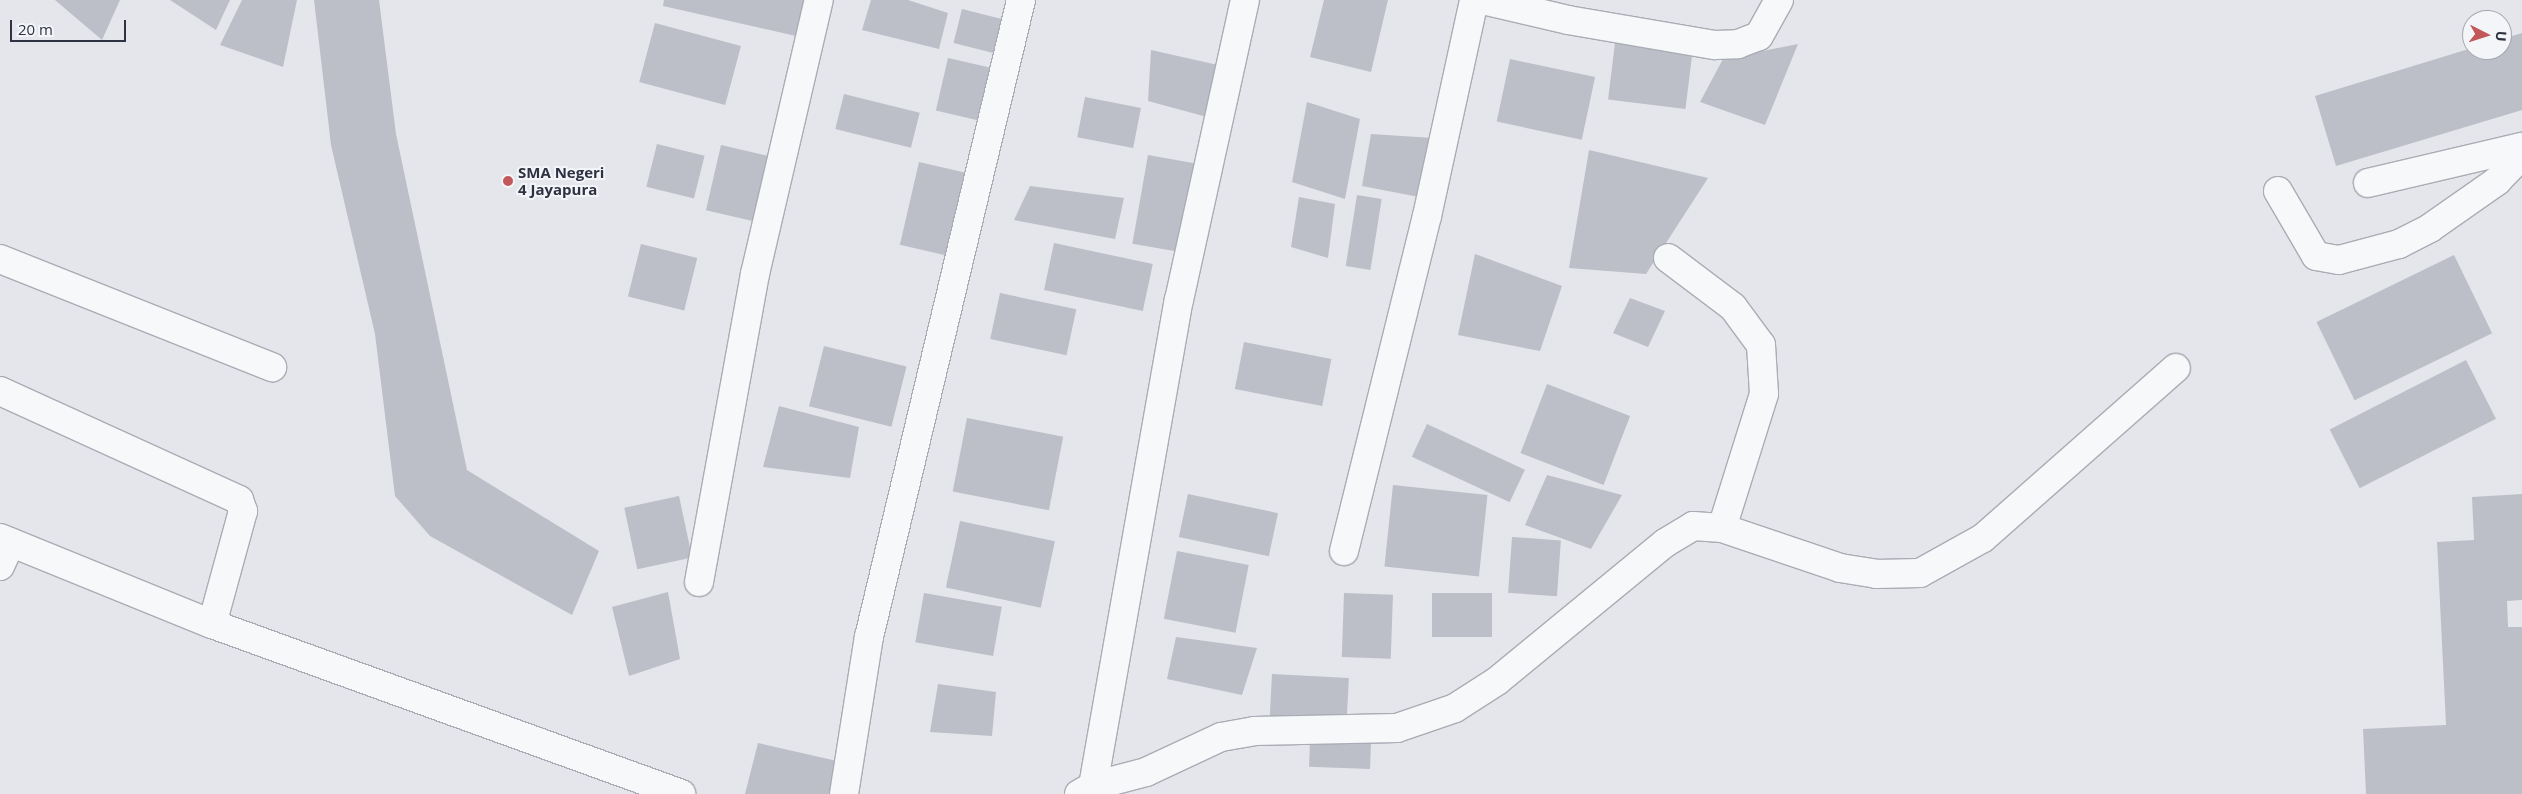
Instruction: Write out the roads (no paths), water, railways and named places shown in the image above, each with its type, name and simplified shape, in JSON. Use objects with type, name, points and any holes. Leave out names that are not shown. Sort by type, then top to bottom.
[{"type":"street","points":[[699,582],[755,274],[819,0]]},
{"type":"street","points":[[844,794],[869,638],[1021,0]]},
{"type":"street","points":[[1244,0],[1179,300],[1086,790],[1146,772],[1221,737],[1254,731],[1397,728],[1455,708],[1497,681],[1665,543],[1693,526],[1722,528],[1840,568],[1876,574],[1920,573],[1983,538],[2176,368]]},
{"type":"street","points":[[1344,551],[1427,216],[1474,0]]},
{"type":"street","points":[[1483,0],[1568,20],[1715,45],[1738,44],[1759,36],[1779,0]]},
{"type":"street","points":[[2368,183],[2522,147]]},
{"type":"street","points":[[2278,190],[2316,256],[2340,260],[2399,244],[2430,228],[2497,181],[2522,155]]},
{"type":"street","points":[[1668,258],[1733,307],[1761,345],[1764,394],[1722,528]]},
{"type":"street","points":[[0,259],[272,367]]},
{"type":"street","points":[[0,392],[239,500],[244,511],[212,624]]},
{"type":"street","points":[[4,548],[680,794]]},
{"type":"place","name":"SMA Negeri 4 Jayapura","points":[[508,181]]}]
